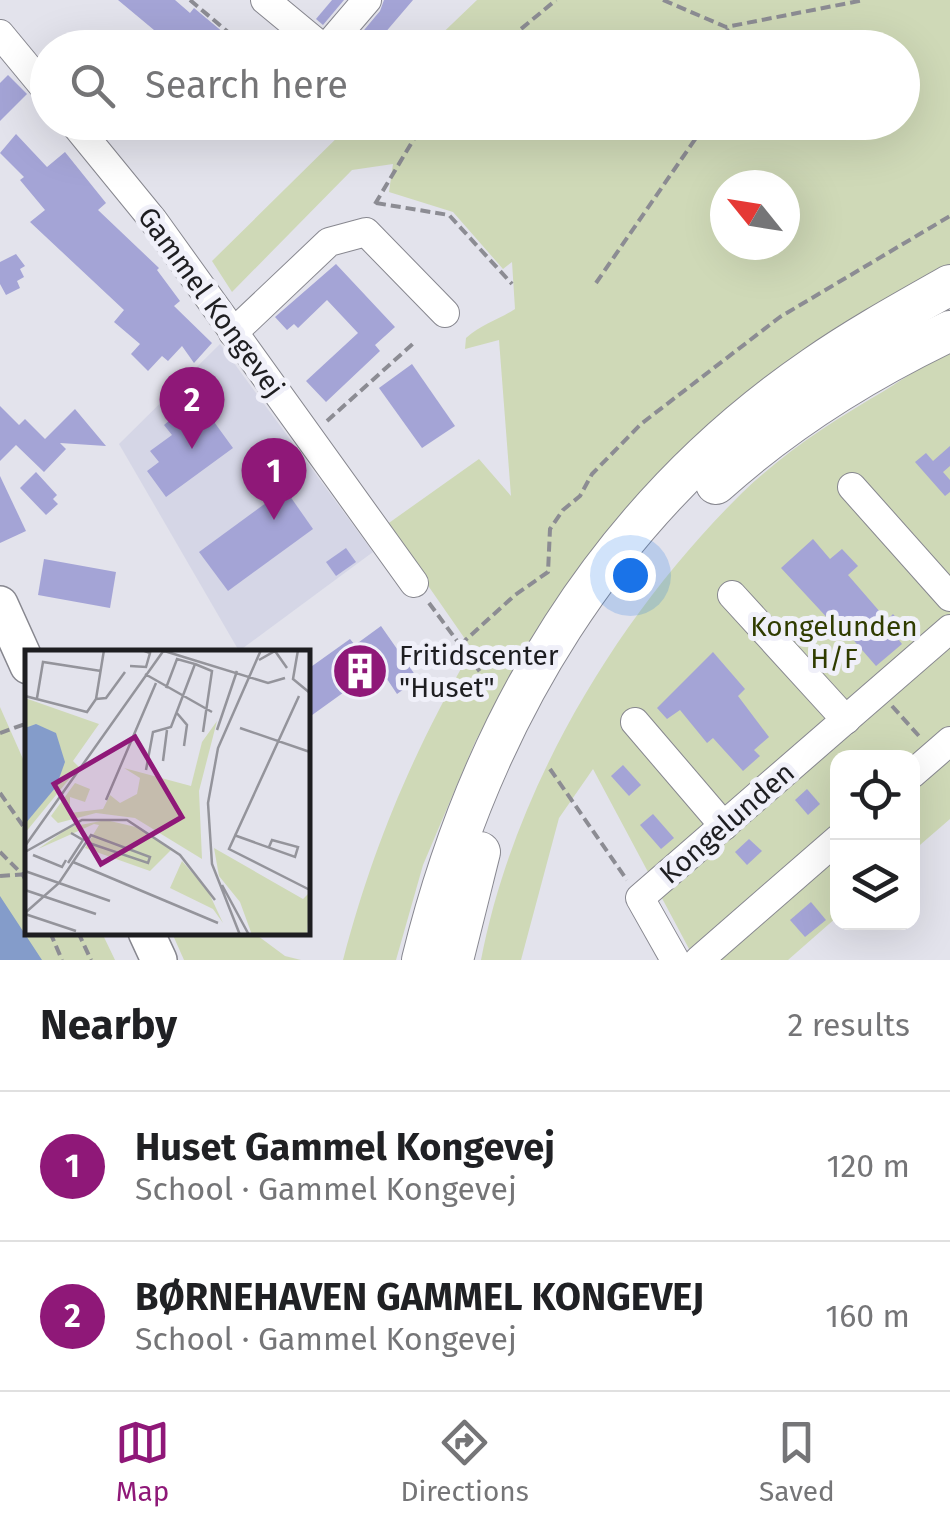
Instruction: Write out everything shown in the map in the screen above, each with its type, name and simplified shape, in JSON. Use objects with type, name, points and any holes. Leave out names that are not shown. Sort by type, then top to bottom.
[{"type":"highway","points":[[422,960],[459,830],[487,762],[558,632],[600,572],[698,462],[753,413],[811,368],[950,285]]},
{"type":"highway","points":[[452,960],[466,895],[489,822],[519,750],[554,682],[596,618],[644,557],[710,488],[800,416],[900,356],[950,332]]},
{"type":"main road","points":[[0,604],[25,659]]},
{"type":"main road","points":[[147,935],[159,960]]},
{"type":"street","points":[[265,0],[302,30]]},
{"type":"street","points":[[340,30],[367,0]]},
{"type":"street","points":[[4,47],[30,74]]},
{"type":"street","name":"Gammel Kongevej","points":[[88,140],[154,220],[414,583]]},
{"type":"street","points":[[234,332],[329,242],[366,232],[445,313]]},
{"type":"street","points":[[852,487],[950,597]]},
{"type":"street","points":[[732,596],[846,720]]},
{"type":"street","name":"Kongelunden","points":[[640,898],[950,630]]},
{"type":"street","points":[[635,722],[724,826]]},
{"type":"street","points":[[920,767],[942,748]]},
{"type":"street","points":[[698,960],[837,840]]},
{"type":"street","points":[[640,898],[675,960]]},
{"type":"path","points":[[190,0],[226,30]]},
{"type":"path","points":[[520,30],[556,0]]},
{"type":"path","points":[[663,0],[726,27],[864,0]]},
{"type":"path","points":[[366,232],[376,203],[413,140]]},
{"type":"path","points":[[596,283],[695,140]]},
{"type":"path","points":[[376,203],[449,215],[493,269],[512,284]]},
{"type":"path","points":[[460,646],[516,594],[548,572],[550,529],[563,510],[580,496],[592,474],[641,424],[780,317],[950,216]]},
{"type":"path","points":[[309,437],[416,342]]},
{"type":"path","points":[[414,583],[489,684]]},
{"type":"path","points":[[880,691],[942,748]]},
{"type":"path","points":[[0,732],[25,724]]},
{"type":"path","points":[[550,768],[640,898]]},
{"type":"path","points":[[0,793],[25,829]]},
{"type":"path","points":[[0,852],[25,874]]},
{"type":"path","points":[[0,876],[25,874]]},
{"type":"path","points":[[51,935],[62,960]]},
{"type":"path","points":[[79,935],[91,960]]},
{"type":"shaded area","points":[[220,344],[373,552],[238,650],[119,444]]},
{"type":"green space","points":[[477,0],[950,0],[950,268],[875,309],[719,415],[625,514],[544,622],[476,740],[423,865],[396,960],[343,960],[397,800],[472,649],[386,525],[479,459],[511,496],[499,340],[465,349],[466,338],[472,333],[515,309],[512,262],[503,269],[453,212],[389,192],[393,164],[352,170],[232,292],[212,261],[335,140],[920,140],[920,30],[446,30]]},
{"type":"green space","name":"Kongelunden H/F","points":[[950,353],[950,819],[920,845],[920,750],[830,750],[830,923],[788,960],[695,960],[593,769],[559,818],[521,960],[481,960],[518,832],[545,769],[577,708],[654,593],[697,541],[774,464]]},
{"type":"green space","points":[[0,707],[25,763],[25,935],[103,935],[115,960],[0,960]]},
{"type":"green space","points":[[173,935],[257,935],[285,956],[301,960],[184,960]]},
{"type":"water","points":[[0,896],[42,960],[0,960]]},
{"type":"building","points":[[118,0],[175,0],[190,13],[194,8],[220,30],[154,30]]},
{"type":"building","points":[[332,0],[344,0],[323,25],[316,19]]},
{"type":"building","points":[[384,0],[413,0],[387,30],[364,30]]},
{"type":"building","points":[[8,75],[27,94],[0,121],[0,83]]},
{"type":"building","points":[[16,134],[47,167],[65,152],[106,203],[98,210],[159,268],[180,301],[174,306],[212,343],[194,363],[182,346],[168,361],[162,356],[148,371],[131,354],[140,344],[114,322],[124,310],[30,222],[45,210],[20,180],[24,177],[0,153]]},
{"type":"building","points":[[16,254],[25,266],[20,269],[24,277],[17,281],[20,288],[6,295],[0,284],[0,262]]},
{"type":"building","points":[[336,264],[395,327],[375,345],[380,351],[326,402],[306,381],[358,333],[327,300],[298,328],[294,324],[287,330],[275,317]]},
{"type":"building","points":[[412,364],[455,426],[422,448],[379,388]]},
{"type":"building","points":[[196,397],[233,448],[166,497],[147,471],[159,462],[150,451],[172,435],[164,425],[170,420],[166,414]]},
{"type":"building","points":[[0,406],[19,425],[25,419],[45,439],[75,409],[106,446],[60,443],[66,449],[44,472],[16,445],[0,461]]},
{"type":"building","points":[[950,446],[950,466],[943,472],[950,480],[950,492],[945,496],[915,462],[926,453],[933,461]]},
{"type":"building","points":[[36,472],[57,495],[53,499],[58,504],[46,515],[20,488]]},
{"type":"building","points":[[0,476],[26,531],[0,543]]},
{"type":"building","points":[[285,489],[313,529],[228,591],[199,552]]},
{"type":"building","points":[[813,539],[830,559],[842,549],[858,566],[848,575],[887,620],[893,614],[904,627],[895,635],[902,644],[876,666],[836,620],[832,623],[781,568]]},
{"type":"building","points":[[346,548],[356,562],[336,576],[326,562]]},
{"type":"building","points":[[44,559],[116,572],[110,608],[38,595]]},
{"type":"building","name":"Fritidscenter \"Huset\"","points":[[381,626],[418,679],[397,694],[387,679],[380,684],[372,672],[310,717],[310,668],[350,639],[355,645]]},
{"type":"building","points":[[713,652],[745,689],[738,696],[769,737],[754,750],[760,756],[743,771],[713,738],[707,743],[680,710],[667,719],[657,708]]},
{"type":"building","points":[[623,765],[641,785],[629,796],[611,776]]},
{"type":"building","points":[[807,789],[820,804],[808,815],[795,800]]},
{"type":"building","points":[[653,814],[674,838],[661,849],[640,825]]},
{"type":"building","points":[[749,839],[762,851],[747,865],[735,852]]},
{"type":"building","points":[[811,902],[826,920],[805,937],[790,920]]},
{"type":"place","name":"BØRNEHAVEN GAMMEL KONGEVEJ","points":[[192,449]]},
{"type":"place","name":"Huset Gammel Kongevej","points":[[274,520]]},
{"type":"place","name":"Fritidscenter \"Huset\"","points":[[360,671]]}]
